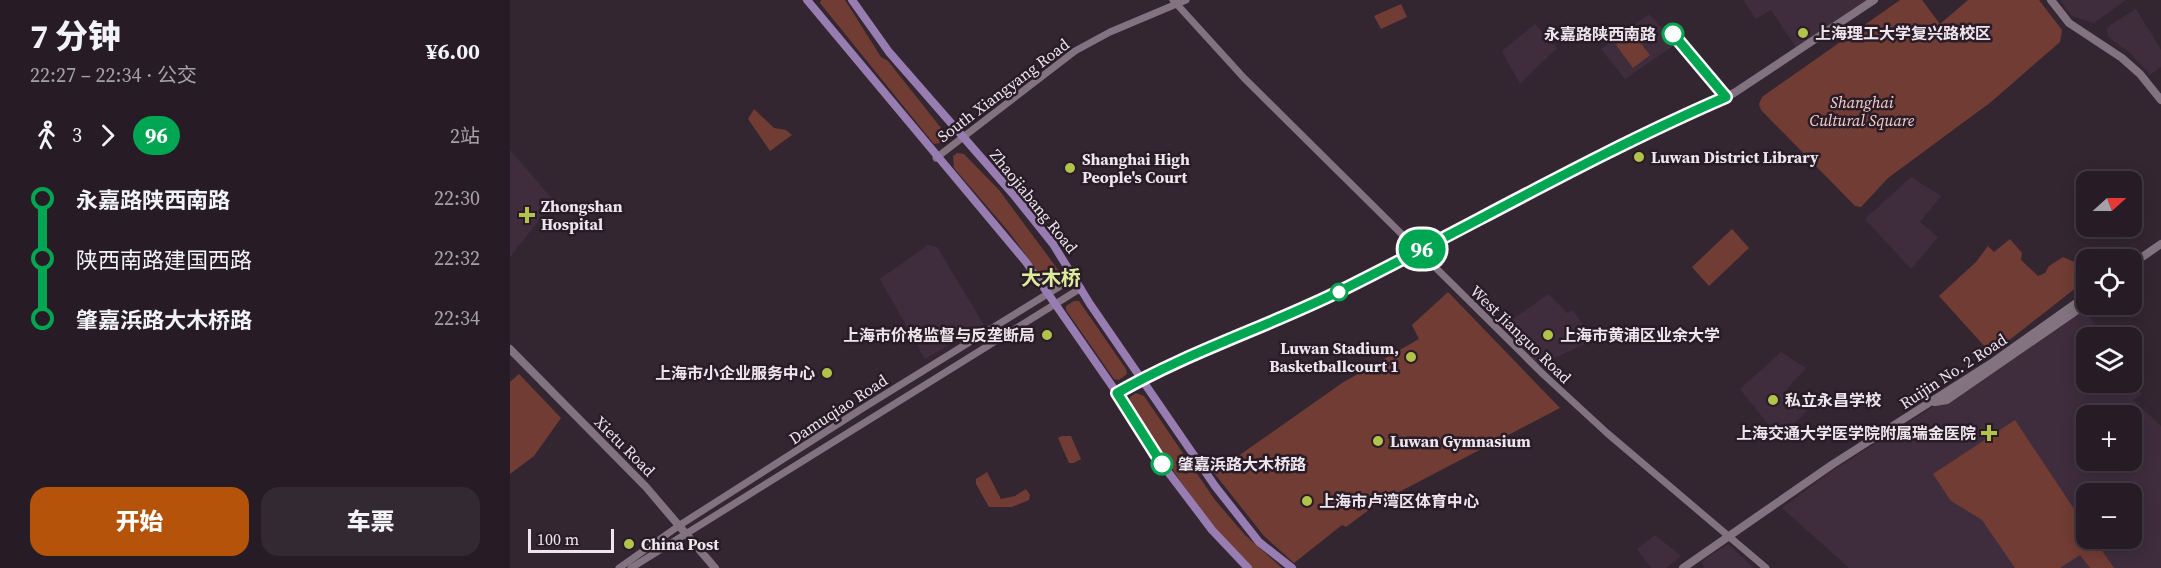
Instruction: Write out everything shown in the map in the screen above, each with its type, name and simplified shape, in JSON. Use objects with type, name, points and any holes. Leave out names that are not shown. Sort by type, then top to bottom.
[{"type":"main road","points":[[807,0],[936,158],[999,229],[1048,292],[1162,464],[1212,530],[1248,568]]},
{"type":"main road","name":"Zhaojiabang Road","points":[[852,0],[889,52],[1020,203],[1075,277],[1215,486],[1259,542],[1292,568]]},
{"type":"main road","points":[[1117,393],[1143,378],[1330,296],[1651,131],[1734,93],[1874,0]]},
{"type":"main road","points":[[2051,0],[2069,23],[2122,58],[2140,74],[2161,100]]},
{"type":"main road","points":[[2142,257],[2161,244]]},
{"type":"main road","name":"Ruijin No. 2 Road","points":[[1683,568],[2076,303]]},
{"type":"main road","name":"Xietu Road","points":[[510,349],[646,487],[715,568]]},
{"type":"street","name":"South Xiangyang Road","points":[[936,158],[1075,51],[1175,2],[1186,0]]},
{"type":"street","name":"West Jianguo Road","points":[[1175,2],[1252,86],[1457,290],[1606,433],[1730,535],[1766,568]]},
{"type":"street","name":"Damuqiao Road","points":[[619,568],[680,525],[1075,277]]},
{"type":"street","name":"Damuqiao Road","points":[[631,568],[1081,288]]},
{"type":"shaded area","name":"上海理工大学复兴路校区","points":[[1743,0],[1869,0],[1797,49],[1771,10],[1756,19]]},
{"type":"shaded area","points":[[2060,0],[2126,0],[2094,23],[2072,16]]},
{"type":"shaded area","points":[[2136,9],[2161,50],[2161,67],[2150,75],[2130,53],[2108,37],[2107,29],[2110,25]]},
{"type":"shaded area","points":[[1649,14],[1676,44],[1625,79],[1601,49]]},
{"type":"shaded area","points":[[1535,24],[1557,48],[1520,84],[1502,51]]},
{"type":"shaded area","name":"Zhongshan Hospital","points":[[510,150],[554,201],[510,257]]},
{"type":"shaded area","points":[[1911,177],[1941,196],[1920,222],[1938,237],[1911,269],[1865,219]]},
{"type":"shaded area","points":[[928,245],[937,247],[984,325],[925,359],[880,279]]},
{"type":"shaded area","name":"上海市黄浦区业余大学","points":[[1549,294],[1567,313],[1573,310],[1592,341],[1539,365],[1500,328]]},
{"type":"shaded area","name":"上海交通大学医学院附属瑞金医院","points":[[2077,315],[2089,315],[2097,327],[2076,327],[2076,393],[2142,394],[2133,400],[2138,405],[2076,405],[2076,471],[2142,471],[2142,408],[2161,426],[2161,568],[1849,568],[1782,508],[1832,471]]},
{"type":"shaded area","name":"私立永昌学校","points":[[1781,352],[1806,368],[1786,390],[1807,411],[1779,438],[1740,389]]},
{"type":"shaded area","points":[[1655,535],[1681,556],[1666,568],[1651,568],[1637,549]]},
{"type":"shaded area","points":[[1728,544],[1754,568],[1705,568],[1701,562]]},
{"type":"green space","points":[[821,0],[845,0],[881,57],[888,61],[945,133],[940,143],[934,144],[820,3]]},
{"type":"green space","name":"Shanghai Cultural Square","points":[[1900,0],[1922,0],[1940,24],[1968,0],[2039,0],[2062,30],[2060,42],[1991,102],[1888,178],[1861,207],[1855,206],[1761,110],[1759,104],[1762,97]]},
{"type":"green space","points":[[1401,4],[1407,17],[1381,29],[1374,16]]},
{"type":"green space","points":[[1632,32],[1650,55],[1633,68],[1616,45]]},
{"type":"green space","points":[[754,109],[774,128],[786,130],[792,135],[770,151],[748,119]]},
{"type":"green space","points":[[957,153],[964,154],[999,190],[1062,275],[1060,280],[1048,285],[1009,232],[954,168],[953,156]]},
{"type":"green space","points":[[1732,229],[1749,248],[1709,286],[1692,267]]},
{"type":"green space","points":[[2010,239],[2022,253],[2021,260],[2038,276],[2045,273],[2049,266],[2063,257],[2076,263],[2076,288],[1999,348],[1986,348],[1939,296],[1976,262],[1988,246],[1994,252]]},
{"type":"green space","name":"Luwan Gymnasium","points":[[1448,292],[1560,408],[1378,503],[1346,527],[1342,525],[1294,563],[1264,536],[1214,473],[1342,383],[1419,339],[1412,325]]},
{"type":"green space","points":[[1079,301],[1126,369],[1127,374],[1119,380],[1114,379],[1066,310],[1066,306]]},
{"type":"green space","points":[[519,374],[561,418],[534,456],[510,474],[510,382]]},
{"type":"green space","points":[[1136,393],[1144,396],[1215,500],[1245,535],[1282,568],[1252,568],[1217,531],[1201,511],[1129,403],[1130,397]]},
{"type":"green space","points":[[2015,420],[2076,512],[2076,549],[2101,549],[2114,568],[2090,568],[2080,555],[2060,568],[2015,568],[1982,520],[1951,501],[1933,474]]},
{"type":"green space","points":[[1071,436],[1081,459],[1069,463],[1058,438]]},
{"type":"green space","points":[[987,472],[1001,499],[1015,496],[1026,489],[1030,495],[1029,500],[1012,507],[989,507],[976,484],[976,479]]},
{"type":"bus line","name":"96","points":[[1162,464],[1117,393],[1165,367],[1283,318],[1340,291],[1651,131],[1726,97],[1673,34]]},
{"type":"place","name":"上海理工大学复兴路校区","points":[[1803,33]]},
{"type":"place","name":"永嘉路陕西南路","points":[[1673,34]]},
{"type":"place","name":"Luwan District Library","points":[[1639,157]]},
{"type":"place","name":"Shanghai High People's Court","points":[[1070,168]]},
{"type":"place","name":"Zhongshan Hospital","points":[[527,215]]},
{"type":"place","name":"上海市价格监督与反垄断局","points":[[1047,335]]},
{"type":"place","name":"上海市黄浦区业余大学","points":[[1548,335]]},
{"type":"place","name":"Luwan Stadium, Basketballcourt 1","points":[[1411,357]]},
{"type":"place","name":"上海市小企业服务中心","points":[[827,373]]},
{"type":"place","name":"私立永昌学校","points":[[1773,400]]},
{"type":"place","name":"上海交通大学医学院附属瑞金医院","points":[[1989,433]]},
{"type":"place","name":"Luwan Gymnasium","points":[[1378,441]]},
{"type":"place","name":"肇嘉浜路大木桥路","points":[[1162,464]]},
{"type":"place","name":"上海市卢湾区体育中心","points":[[1307,501]]},
{"type":"place","name":"China Post","points":[[629,544]]},
{"type":"district","name":"大木桥","points":[[1051,278]]}]
